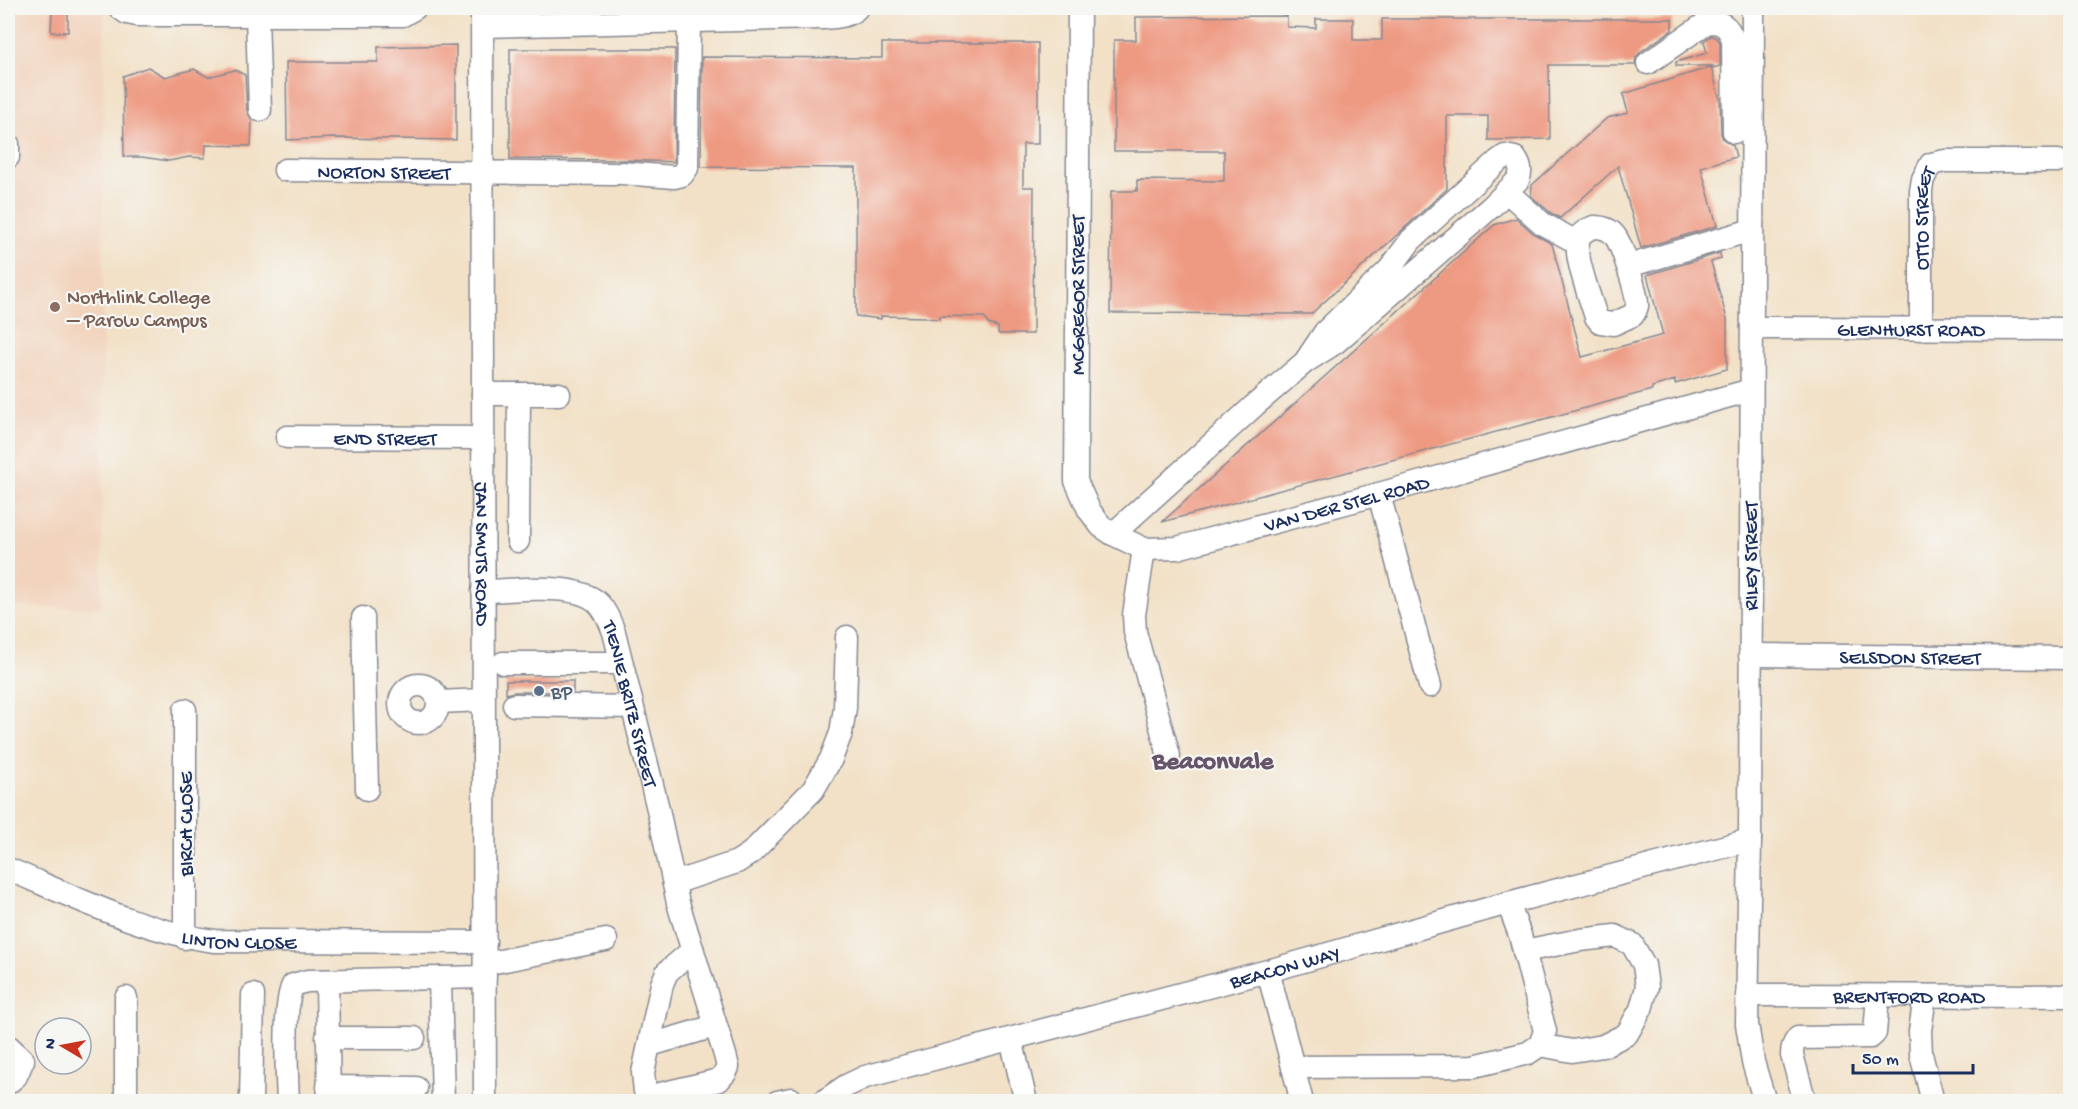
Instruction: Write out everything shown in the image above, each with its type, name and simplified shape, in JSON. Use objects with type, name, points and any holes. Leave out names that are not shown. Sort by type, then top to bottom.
[{"type":"street","points":[[120,8],[127,14],[137,15],[403,15],[415,8]]},
{"type":"street","points":[[483,17],[689,21],[762,14],[822,18],[845,15],[857,8]]},
{"type":"street","name":"MCGREGOR STREET","points":[[1079,8],[1076,481],[1089,510],[1101,526],[1144,549]]},
{"type":"street","name":"RILEY STREET","points":[[1753,8],[1743,102],[1752,230],[1750,840],[1747,995],[1749,1042],[1765,1101]]},
{"type":"street","points":[[257,15],[260,110]]},
{"type":"street","name":"JAN SMUTS ROAD","points":[[483,17],[485,1101]]},
{"type":"street","name":"NORTON STREET","points":[[285,170],[618,174],[674,177],[682,175],[687,168],[689,21]]},
{"type":"street","points":[[1648,63],[1706,23],[1723,24],[1733,40],[1743,102],[1734,132]]},
{"type":"street","points":[[8,144],[8,158]]},
{"type":"street","points":[[1113,534],[1305,362],[1335,344],[1507,192],[1521,175],[1521,168],[1517,162],[1510,156],[1498,161],[1411,240],[1389,270],[1325,333],[1305,362]]},
{"type":"street","name":"OTTO STREET","points":[[1921,329],[1921,191],[1923,179],[1931,164],[1945,161],[2058,161]]},
{"type":"street","points":[[1507,192],[1543,224],[1578,243]]},
{"type":"street","points":[[1602,227],[1617,238],[1628,266],[1637,303],[1636,310],[1628,319],[1612,324],[1600,322],[1596,316],[1578,251],[1578,243],[1580,236],[1586,230],[1602,227]]},
{"type":"street","points":[[1628,266],[1752,230]]},
{"type":"street","name":"GLENHURST ROAD","points":[[1752,328],[2070,329]]},
{"type":"street","name":"VAN DER STEL ROAD","points":[[1144,549],[1176,548],[1751,390]]},
{"type":"street","points":[[483,394],[559,394]]},
{"type":"street","points":[[518,541],[519,394]]},
{"type":"street","name":"END STREET","points":[[287,437],[483,438]]},
{"type":"street","points":[[1379,494],[1430,686]]},
{"type":"street","points":[[1144,549],[1134,615],[1135,632],[1168,756]]},
{"type":"street","name":"TIENIE BRITZ STREET","points":[[483,591],[570,589],[586,594],[599,603],[608,616],[633,707],[684,924],[728,1067],[719,1080],[658,1096],[648,1095],[643,1083],[643,1073],[650,1045]]},
{"type":"street","points":[[363,618],[367,789]]},
{"type":"street","points":[[674,883],[737,862],[751,853],[813,790],[831,759],[841,733],[847,636]]},
{"type":"street","name":"SELSDON STREET","points":[[1750,655],[2070,658]]},
{"type":"street","points":[[503,663],[621,663]]},
{"type":"street","points":[[365,705],[400,704],[402,713],[416,724],[433,719],[438,711],[439,702],[483,700]]},
{"type":"street","points":[[514,705],[633,707]]},
{"type":"street","name":"BIRCH CLOSE","points":[[185,710],[185,938]]},
{"type":"street","name":"BEACON WAY","points":[[823,1101],[865,1077],[1268,971],[1508,903],[1750,840]]},
{"type":"street","name":"LINTON CLOSE","points":[[8,869],[112,912],[185,938],[485,961]]},
{"type":"street","points":[[1293,1067],[1474,1066],[1528,1053],[1539,1045],[1545,1031],[1524,951],[1508,903]]},
{"type":"street","points":[[1524,951],[1615,936],[1632,944],[1644,965],[1647,987],[1641,1009],[1627,1034],[1603,1046],[1572,1051],[1539,1045]]},
{"type":"street","points":[[288,1101],[289,992],[300,982],[440,978],[485,961],[606,940]]},
{"type":"street","points":[[693,950],[673,965],[664,978],[650,1045],[715,1026]]},
{"type":"street","points":[[1268,971],[1302,1101]]},
{"type":"street","points":[[440,978],[443,1101]]},
{"type":"street","points":[[327,981],[328,1094],[416,1088]]},
{"type":"street","points":[[250,1101],[253,995]]},
{"type":"street","name":"BRENTFORD ROAD","points":[[1747,995],[2070,996]]},
{"type":"street","points":[[1805,1101],[1792,1055],[1795,1042],[1798,1038],[1871,1037],[1875,1033],[1878,996]]},
{"type":"street","points":[[1925,996],[1920,1041],[1933,1101]]},
{"type":"street","points":[[126,998],[126,1101]]},
{"type":"street","points":[[327,1038],[414,1038]]},
{"type":"street","points":[[1011,1039],[1026,1101]]},
{"type":"street","points":[[8,1046],[23,1060],[16,1076],[8,1083]]},
{"type":"street","points":[[777,1101],[791,1099],[793,1101]]},
{"type":"shaded area","name":"Northlink College – Parow Campus","points":[[8,8],[104,8],[102,608],[8,607]]},
{"type":"building","points":[[52,8],[68,8],[68,32],[51,32]]},
{"type":"building","points":[[1287,16],[1287,27],[1316,28],[1316,19],[1353,19],[1353,40],[1382,40],[1382,19],[1672,19],[1672,30],[1640,52],[1635,65],[1549,65],[1550,139],[1488,140],[1488,116],[1447,116],[1447,189],[1311,314],[1110,313],[1111,191],[1137,191],[1137,180],[1224,181],[1224,151],[1114,151],[1114,40],[1136,40],[1136,17]]},
{"type":"building","points":[[1711,36],[1716,37],[1720,42],[1720,66],[1713,68],[1713,66],[1676,66],[1676,62],[1707,53],[1704,41]]},
{"type":"building","points":[[882,43],[1038,43],[1038,144],[1023,144],[1023,187],[1034,187],[1033,334],[1000,334],[998,327],[988,324],[984,317],[939,316],[939,319],[881,316],[881,319],[856,316],[856,168],[701,167],[702,57],[882,58]]},
{"type":"building","points":[[456,45],[456,140],[334,138],[287,140],[286,62],[378,62],[378,47]]},
{"type":"building","points":[[510,49],[675,49],[674,162],[510,159]]},
{"type":"building","points":[[148,67],[165,77],[194,69],[208,77],[235,70],[245,75],[247,110],[252,120],[251,146],[206,145],[205,158],[189,157],[169,161],[124,157],[123,76]]},
{"type":"building","points":[[1711,67],[1720,99],[1721,133],[1723,139],[1733,145],[1736,157],[1701,167],[1717,226],[1641,248],[1618,166],[1560,218],[1531,196],[1532,185],[1607,118],[1628,113],[1623,94]]},
{"type":"building","points":[[1516,218],[1534,234],[1552,244],[1582,357],[1663,335],[1647,275],[1720,253],[1721,259],[1711,262],[1727,319],[1727,369],[1675,384],[1675,380],[1652,387],[1652,390],[1162,522],[1494,225]]},
{"type":"building","points":[[506,681],[573,681],[573,692],[506,694]]},
{"type":"place","name":"Northlink College – Parow Campus","points":[[55,307]]},
{"type":"place","name":"BP","points":[[539,691]]},
{"type":"district","name":"Beaconvale","points":[[1213,759]]}]
